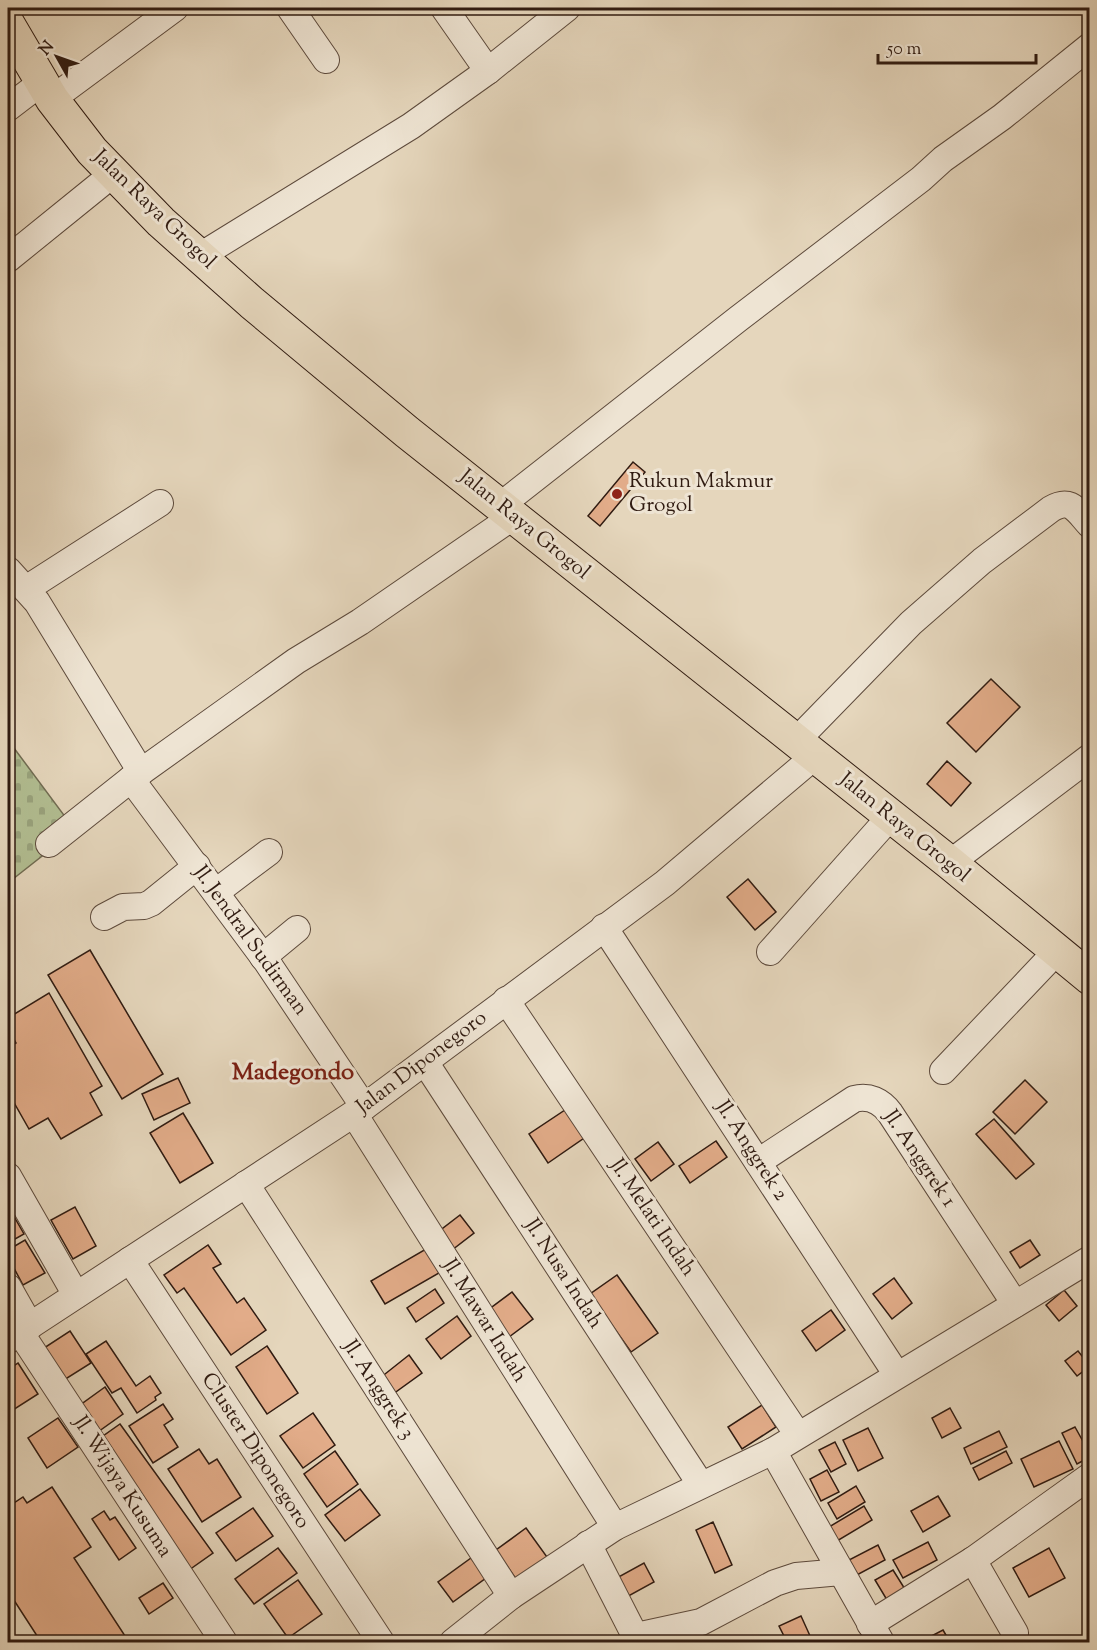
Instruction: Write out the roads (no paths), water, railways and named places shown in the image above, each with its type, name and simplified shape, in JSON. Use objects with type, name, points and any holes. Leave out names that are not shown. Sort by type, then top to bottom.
[{"type":"main road","name":"Jalan Raya Grogol","points":[[8,24],[47,90],[92,151],[113,174],[252,303],[407,432],[950,864],[1089,978]]},
{"type":"street","points":[[8,108],[47,90],[175,8]]},
{"type":"street","points":[[290,8],[326,60]]},
{"type":"street","points":[[444,8],[488,71]]},
{"type":"street","points":[[200,256],[411,126],[488,71],[567,8]]},
{"type":"street","points":[[50,844],[136,776],[296,661],[360,622],[507,510],[791,278],[921,179],[943,159],[1028,97],[1089,46]]},
{"type":"street","points":[[8,259],[113,174]]},
{"type":"street","points":[[26,589],[160,503]]},
{"type":"street","name":"Jalan Diponegoro","points":[[19,1333],[359,1110],[700,855],[805,748],[911,623],[982,561],[1051,509],[1065,504],[1074,507],[1089,525]]},
{"type":"street","name":"Jl. Jendral Sudirman","points":[[8,570],[37,602],[136,776],[263,957],[359,1110]]},
{"type":"street","points":[[950,864],[1089,757]]},
{"type":"street","points":[[770,952],[890,817]]},
{"type":"street","points":[[216,892],[269,852]]},
{"type":"street","points":[[104,917],[123,907],[144,906],[151,903],[197,866]]},
{"type":"street","name":"Jl. Anggrek 2","points":[[604,927],[897,1375]]},
{"type":"street","points":[[263,957],[297,929]]},
{"type":"street","points":[[943,1071],[1056,952]]},
{"type":"street","name":"Jl. Melati Indah","points":[[506,1000],[798,1435]]},
{"type":"street","name":"Jl. Nusa Indah","points":[[424,1062],[701,1485]]},
{"type":"street","name":"Jl. Anggrek 1","points":[[758,1162],[854,1099],[867,1097],[879,1102],[890,1113],[1015,1304]]},
{"type":"street","name":"Jl. Mawar Indah","points":[[359,1110],[615,1527]]},
{"type":"street","points":[[8,1176],[76,1295]]},
{"type":"street","name":"Jl. Anggrek 3","points":[[246,1184],[511,1596]]},
{"type":"street","points":[[453,1642],[511,1596],[615,1527],[773,1451],[1089,1259]]},
{"type":"street","name":"Cluster Diponegoro","points":[[129,1260],[381,1642]]},
{"type":"street","name":"Jl. Wijaya Kusuma","points":[[8,1287],[19,1333],[224,1642]]},
{"type":"street","points":[[773,1451],[875,1633],[1089,1476]]},
{"type":"street","points":[[588,1544],[635,1633],[647,1635],[687,1635],[775,1583],[811,1573],[841,1572]]},
{"type":"street","points":[[973,1560],[1015,1633]]},
{"type":"place","name":"Rukun Makmur Grogol","points":[[617,494]]},
{"type":"district","name":"Madegondo","points":[[293,1073]]}]
